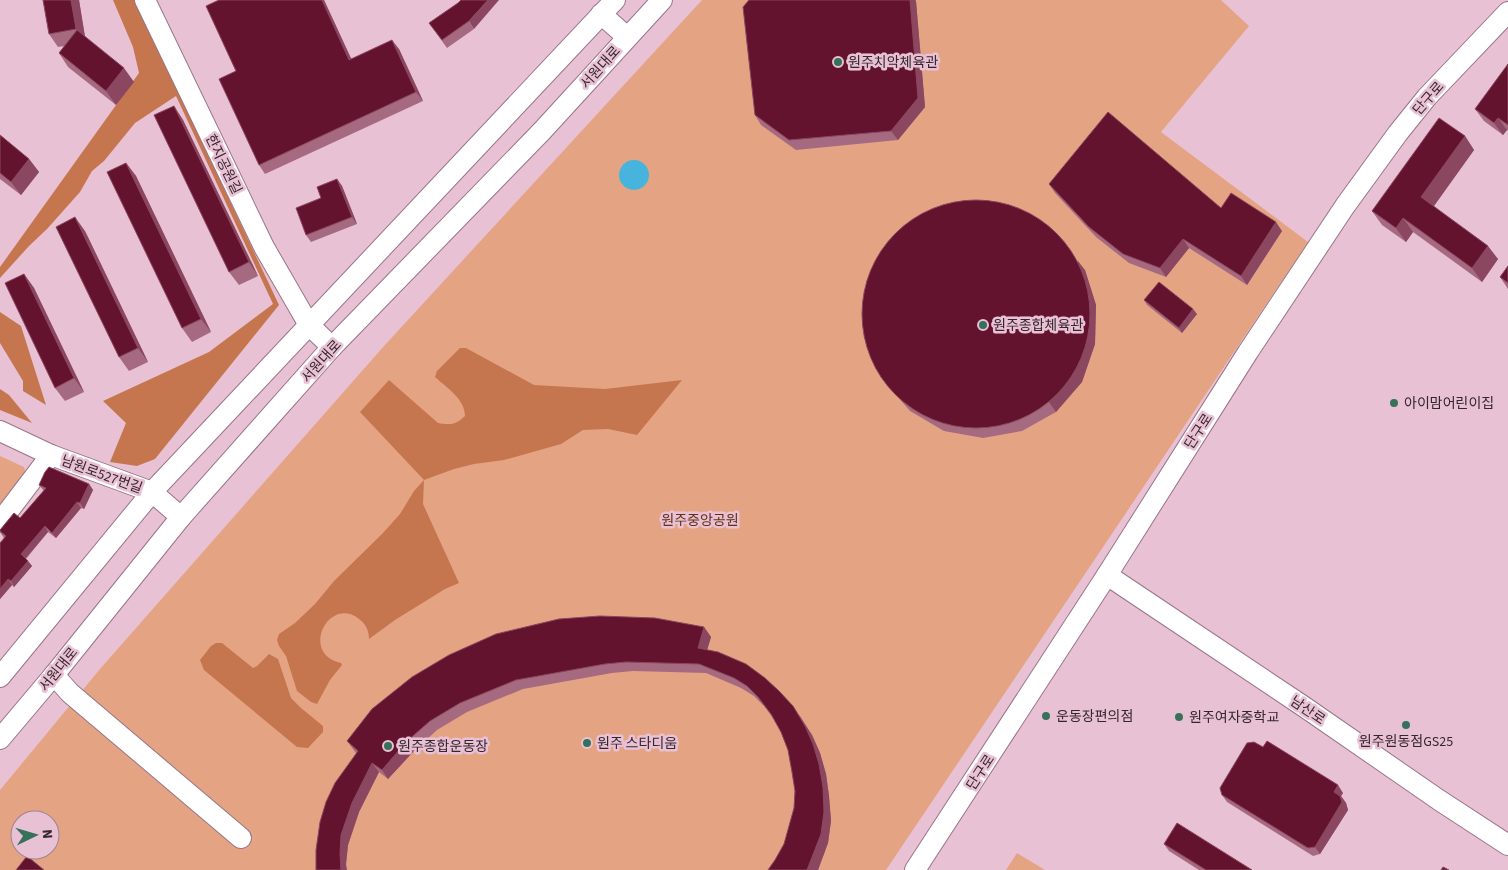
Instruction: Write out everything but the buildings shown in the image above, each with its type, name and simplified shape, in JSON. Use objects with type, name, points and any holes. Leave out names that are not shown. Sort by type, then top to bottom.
[{"type":"street","name":"한지공원길","points":[[145,0],[264,247],[309,325],[332,347]]},
{"type":"street","name":"서원대로","points":[[0,739],[181,517],[332,347],[542,131],[662,0]]},
{"type":"street","points":[[0,677],[152,492],[608,7],[628,37]]},
{"type":"street","name":"단구로","points":[[916,870],[1248,352],[1345,206],[1398,133],[1427,97],[1508,12]]},
{"type":"street","name":"남원로527번길","points":[[0,431],[51,455],[152,492]]},
{"type":"street","name":"남원로527번길","points":[[0,522],[51,455]]},
{"type":"street","points":[[152,492],[181,517]]},
{"type":"street","name":"남산로","points":[[1107,574],[1303,706],[1438,800],[1508,845]]},
{"type":"street","points":[[54,675],[70,692],[240,838]]},
{"type":"green space","name":"원주중앙공원","points":[[702,0],[1221,0],[1249,26],[1161,132],[1308,242],[886,870],[0,870],[0,790],[100,669],[384,346]]},
{"type":"green space","points":[[0,456],[24,467],[26,474],[0,507]]},
{"type":"green space","points":[[1017,853],[1045,870],[1006,870]]},
{"type":"shaded area","points":[[113,0],[135,0],[279,305],[155,459],[137,466],[110,462],[126,423],[103,401],[209,352],[273,304],[176,96],[135,123],[104,161],[92,171],[80,192],[0,278],[0,267],[139,73],[133,47]]},
{"type":"shaded area","points":[[0,312],[21,326],[46,405],[23,391],[23,381],[0,343]]},
{"type":"shaded area","points":[[460,348],[466,348],[534,385],[605,389],[682,380],[637,435],[608,429],[583,430],[561,444],[504,460],[454,469],[424,480],[360,412],[389,380],[438,423],[456,423],[465,416],[462,404],[435,377],[437,371]]},
{"type":"shaded area","points":[[0,389],[9,395],[32,423],[0,410]]},
{"type":"shaded area","points":[[424,480],[423,504],[459,583],[445,589],[395,620],[369,639],[368,630],[359,619],[348,614],[338,614],[329,620],[323,629],[320,639],[322,649],[328,658],[342,665],[330,680],[317,704],[311,702],[297,691],[286,656],[277,640],[279,634],[295,623],[315,604],[334,581],[382,534],[400,514],[414,491]]},
{"type":"shaded area","points":[[216,643],[222,643],[253,668],[269,654],[278,659],[291,698],[323,726],[323,732],[308,748],[297,747],[204,670],[200,660],[211,646]]},
{"type":"water","points":[[634,160],[645,164],[649,175],[645,186],[634,190],[623,186],[619,175],[623,164]]},
{"type":"place","name":"원주치악체육관","points":[[838,62]]},
{"type":"place","name":"원주종합체육관","points":[[983,325]]},
{"type":"place","name":"아이맘어린이집","points":[[1394,403]]},
{"type":"place","name":"운동장편의점","points":[[1046,716]]},
{"type":"place","name":"원주여자중학교","points":[[1179,717]]},
{"type":"place","name":"원주원동점GS25","points":[[1406,725]]},
{"type":"place","name":"원주 스타디움","points":[[587,743]]},
{"type":"place","name":"원주종합운동장","points":[[388,746]]}]
